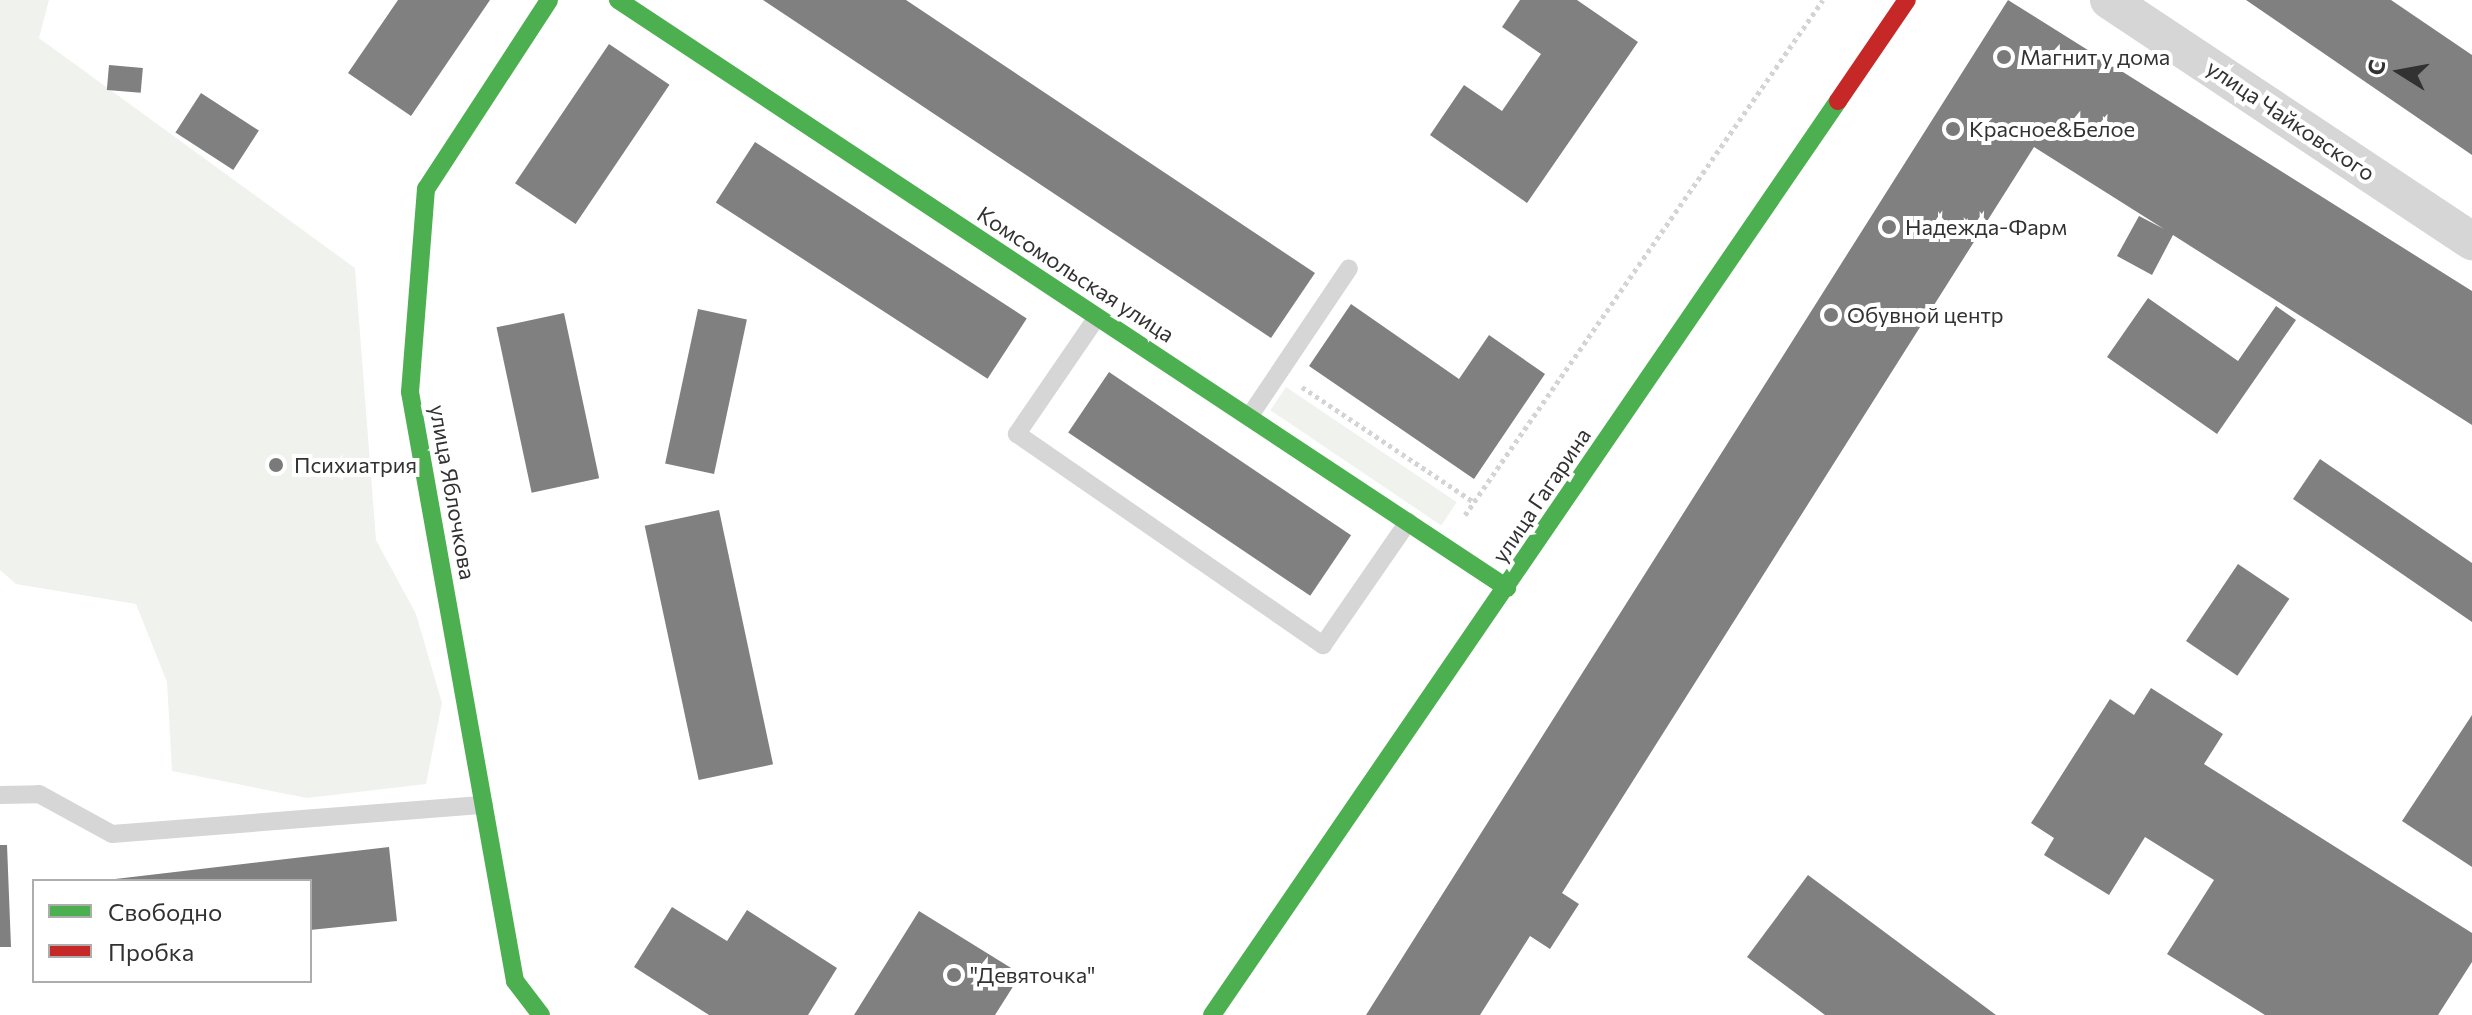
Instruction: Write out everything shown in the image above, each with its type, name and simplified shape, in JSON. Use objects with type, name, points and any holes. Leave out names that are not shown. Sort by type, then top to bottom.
[{"type":"street","name":"улица Яблочкова","points":[[541,1015],[515,981],[410,392],[426,189],[549,0]]},
{"type":"street","name":"Комсомольская улица","points":[[618,0],[1507,588]]},
{"type":"street","name":"улица Гагарина","points":[[1212,1015],[1907,0]]},
{"type":"street","name":"улица Чайковского","points":[[2109,0],[2472,241]]},
{"type":"lane","points":[[1249,417],[1349,268]]},
{"type":"lane","points":[[1097,317],[1017,434],[1323,645],[1408,522]]},
{"type":"lane","points":[[0,795],[39,794],[112,834],[484,805]]},
{"type":"path","points":[[1443,546],[1823,0]]},
{"type":"path","points":[[1279,372],[1474,502]]},
{"type":"shaded area","points":[[0,0],[49,0],[39,38],[355,268],[376,540],[416,614],[442,703],[426,784],[307,798],[172,771],[167,682],[136,604],[16,584],[0,570]]},
{"type":"shaded area","points":[[1286,387],[1457,502],[1441,525],[1270,410]]},
{"type":"building","points":[[398,0],[490,0],[411,116],[348,73]]},
{"type":"building","points":[[763,0],[906,0],[1315,273],[1271,338]]},
{"type":"building","points":[[1520,0],[1577,0],[1638,42],[1527,203],[1430,135],[1464,85],[1502,111],[1541,54],[1502,27]]},
{"type":"building","points":[[2008,0],[2472,291],[2472,425],[2173,235],[2152,275],[2117,256],[2139,216],[2164,229],[2034,147],[1562,893],[1579,904],[1550,949],[1530,936],[1480,1015],[1366,1015]]},
{"type":"building","points":[[2246,0],[2391,0],[2472,55],[2472,155]]},
{"type":"building","points":[[609,44],[670,85],[576,224],[515,183]]},
{"type":"building","points":[[109,65],[143,68],[141,93],[107,90]]},
{"type":"building","points":[[201,93],[259,131],[233,170],[175,132]]},
{"type":"building","points":[[755,142],[1027,318],[988,379],[716,202]]},
{"type":"building","points":[[2148,298],[2238,361],[2276,306],[2296,320],[2217,434],[2107,357]]},
{"type":"building","points":[[1351,304],[1459,379],[1489,335],[1545,374],[1474,479],[1309,366]]},
{"type":"building","points":[[698,309],[747,319],[714,474],[665,464]]},
{"type":"building","points":[[564,313],[599,478],[532,493],[497,327]]},
{"type":"building","points":[[1109,372],[1351,535],[1310,596],[1068,433]]},
{"type":"building","points":[[2320,459],[2472,563],[2472,622],[2293,499]]},
{"type":"building","points":[[719,510],[773,764],[699,780],[645,526]]},
{"type":"building","points":[[2238,564],[2289,599],[2237,676],[2186,641]]},
{"type":"building","points":[[2151,688],[2223,734],[2204,764],[2472,933],[2472,962],[2438,1015],[2265,1015],[2167,954],[2214,880],[2145,837],[2109,895],[2044,855],[2054,838],[2031,823],[2110,699],[2134,715]]},
{"type":"building","points":[[2472,715],[2472,867],[2402,821]]},
{"type":"building","points":[[0,845],[7,845],[11,947],[0,947]]},
{"type":"building","points":[[389,847],[397,921],[312,930],[312,879],[115,879]]},
{"type":"building","points":[[1808,875],[1996,1015],[1825,1015],[1747,957]]},
{"type":"building","points":[[672,907],[727,941],[747,910],[837,968],[808,1015],[709,1015],[634,967]]},
{"type":"building","points":[[919,911],[1021,974],[995,1015],[854,1015]]},
{"type":"traffic: fast","points":[[541,1015],[515,981],[410,392],[426,189],[549,0]]},
{"type":"traffic: fast","points":[[618,0],[1507,588]]},
{"type":"traffic: fast","points":[[1212,1015],[1838,101]]},
{"type":"traffic: jam","points":[[1838,101],[1907,0]]},
{"type":"place","name":"Магнит у дома","points":[[2004,57]]},
{"type":"place","name":"Красное&Белое","points":[[1953,129]]},
{"type":"place","name":"Надежда-Фарм","points":[[1889,227]]},
{"type":"place","name":"Обувной центр","points":[[1831,315]]},
{"type":"place","name":"Психиатрия","points":[[276,465]]},
{"type":"place","name":"\"Девяточка\"","points":[[954,975]]}]
